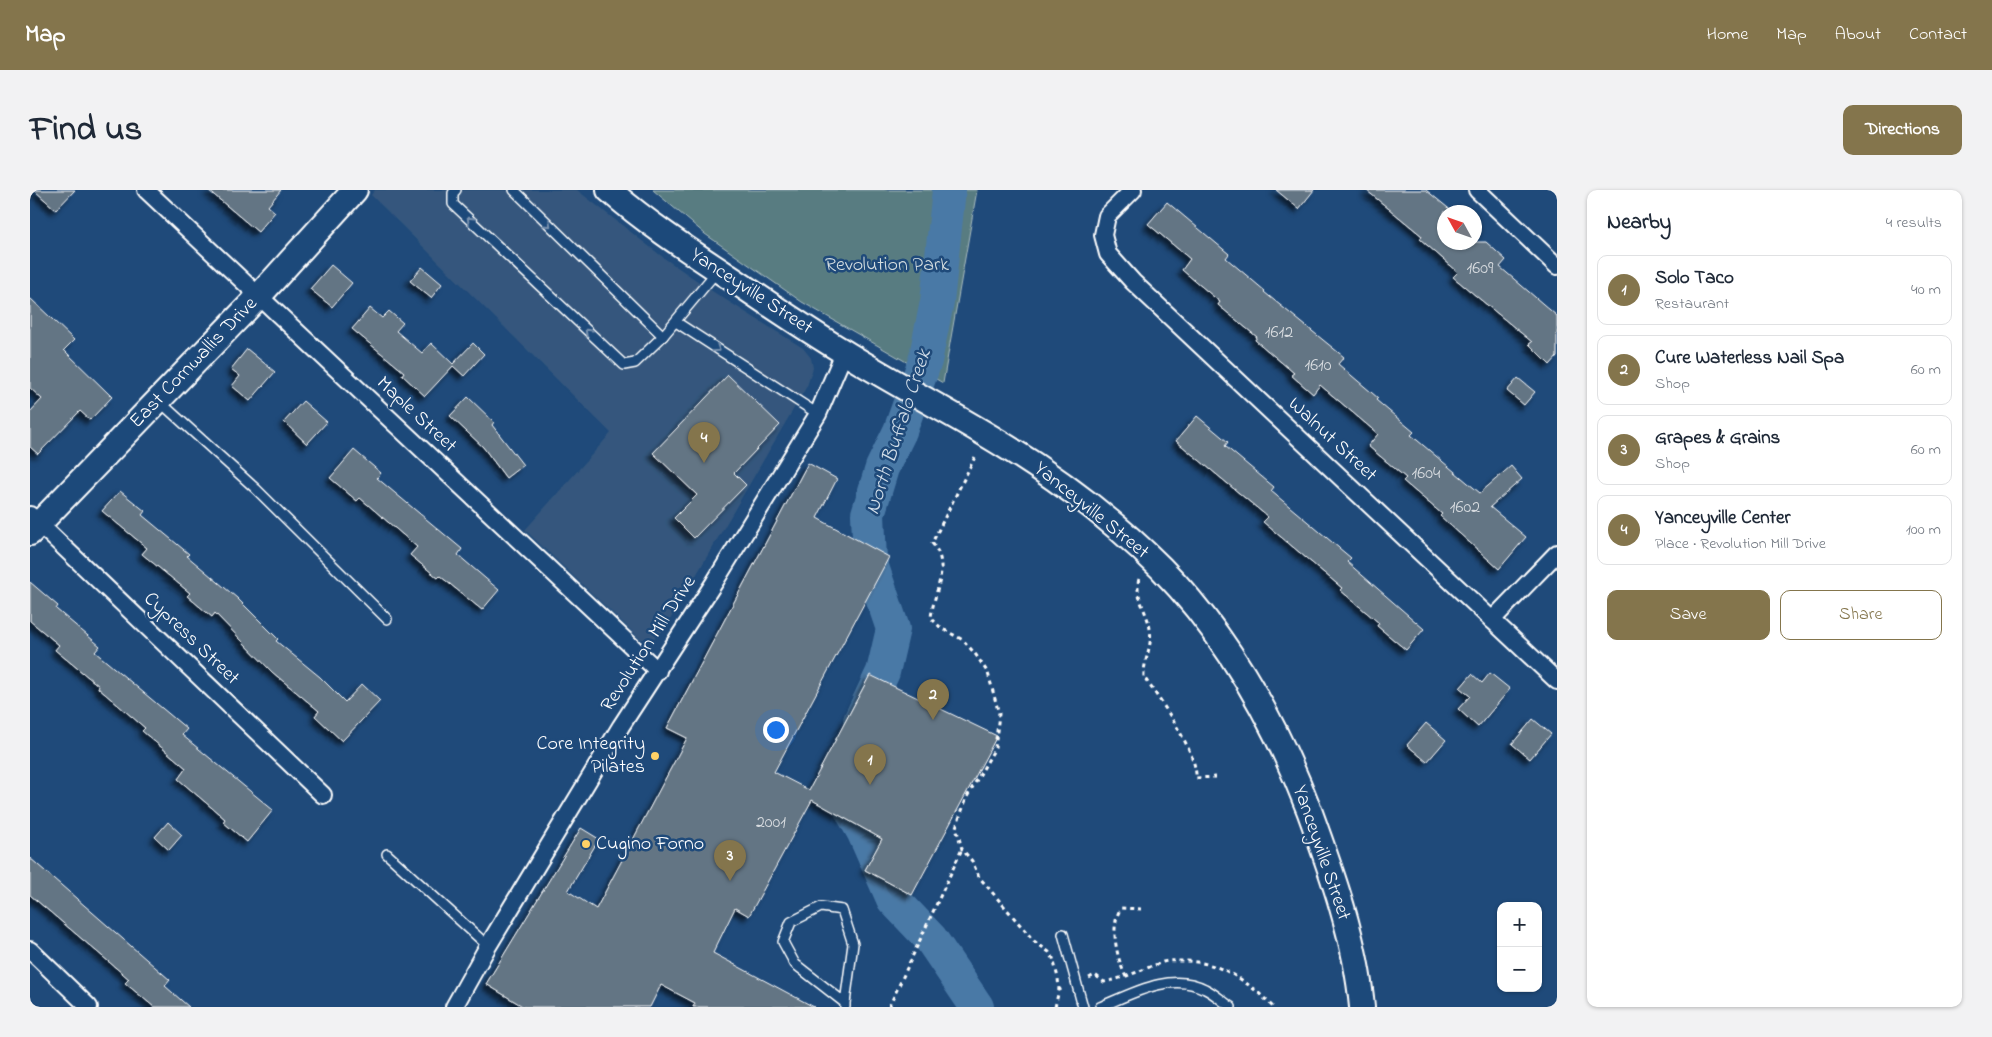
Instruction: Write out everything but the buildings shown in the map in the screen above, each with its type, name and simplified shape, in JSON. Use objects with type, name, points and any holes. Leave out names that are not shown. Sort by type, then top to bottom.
[{"type":"main road","name":"East Cornwallis Drive","points":[[33,524],[258,297],[355,190]]},
{"type":"main road","name":"Yanceyville Street","points":[[609,190],[665,235],[844,353],[960,419],[1035,466],[1125,535],[1162,570],[1193,604],[1223,644],[1250,685],[1278,735],[1301,790],[1344,917],[1362,1007]]},
{"type":"street","name":"Maple Street","points":[[146,190],[658,671]]},
{"type":"street","name":"Walnut Street","points":[[1133,190],[1107,216],[1103,235],[1108,254],[1133,282],[1557,681]]},
{"type":"street","points":[[1477,190],[1557,266]]},
{"type":"street","name":"Revolution Mill Drive","points":[[454,1007],[488,946],[621,726],[658,671],[818,414],[844,353]]},
{"type":"street","name":"Cypress Street","points":[[33,524],[323,795]]},
{"type":"street","points":[[1492,620],[1557,553]]},
{"type":"street","points":[[30,950],[89,1007]]},
{"type":"lane","points":[[456,190],[453,193],[454,204],[624,365],[635,363],[663,336],[718,270]]},
{"type":"lane","points":[[514,190],[663,336]]},
{"type":"lane","points":[[676,322],[818,414]]},
{"type":"lane","points":[[157,399],[256,489],[387,619]]},
{"type":"lane","points":[[387,854],[488,946]]},
{"type":"lane","points":[[821,907],[842,910],[853,944],[845,1005],[795,964],[783,942],[791,922],[821,907]]},
{"type":"lane","points":[[1063,934],[1083,1007]]},
{"type":"lane","points":[[1100,1007],[1160,984],[1184,982],[1205,988],[1231,1007]]},
{"type":"path","points":[[975,457],[932,543],[938,549],[942,567],[941,582],[932,603],[931,618],[941,628],[963,640],[976,655],[988,673],[998,714],[995,748],[967,797],[956,827],[962,849],[972,861],[979,877],[1034,941],[1053,958],[1058,978],[1055,1007]]},
{"type":"path","points":[[1139,579],[1138,590],[1150,629],[1150,648],[1144,677],[1169,714],[1189,751],[1196,769],[1196,778],[1216,777]]},
{"type":"path","points":[[889,1007],[936,909],[962,849]]},
{"type":"path","points":[[1126,977],[1120,964],[1116,916],[1121,908],[1141,909]]},
{"type":"path","points":[[1058,990],[1077,985]]},
{"type":"shaded area","points":[[375,190],[577,190],[664,258],[715,293],[803,348],[811,358],[813,368],[807,386],[664,630],[653,639],[640,639],[525,530],[611,433],[371,195]]},
{"type":"green space","name":"Revolution Park","points":[[653,190],[977,190],[943,383],[802,302],[705,234]]},
{"type":"waterway","name":"North Buffalo Creek","points":[[860,721],[883,672],[893,629],[870,561],[868,514],[882,468],[900,431],[925,361],[937,302],[949,190]]},
{"type":"waterway","name":"North Buffalo Creek","points":[[838,787],[863,831],[893,899],[931,939],[977,1007]]},
{"type":"place","name":"Yanceyville Center","points":[[704,463]]},
{"type":"place","name":"Cure Waterless Nail Spa","points":[[933,720]]},
{"type":"place","name":"Core Integrity Pilates","points":[[655,756]]},
{"type":"place","name":"Solo Taco","points":[[870,785]]},
{"type":"place","name":"Cugino Forno","points":[[586,844]]},
{"type":"place","name":"Grapes & Grains","points":[[730,881]]}]
